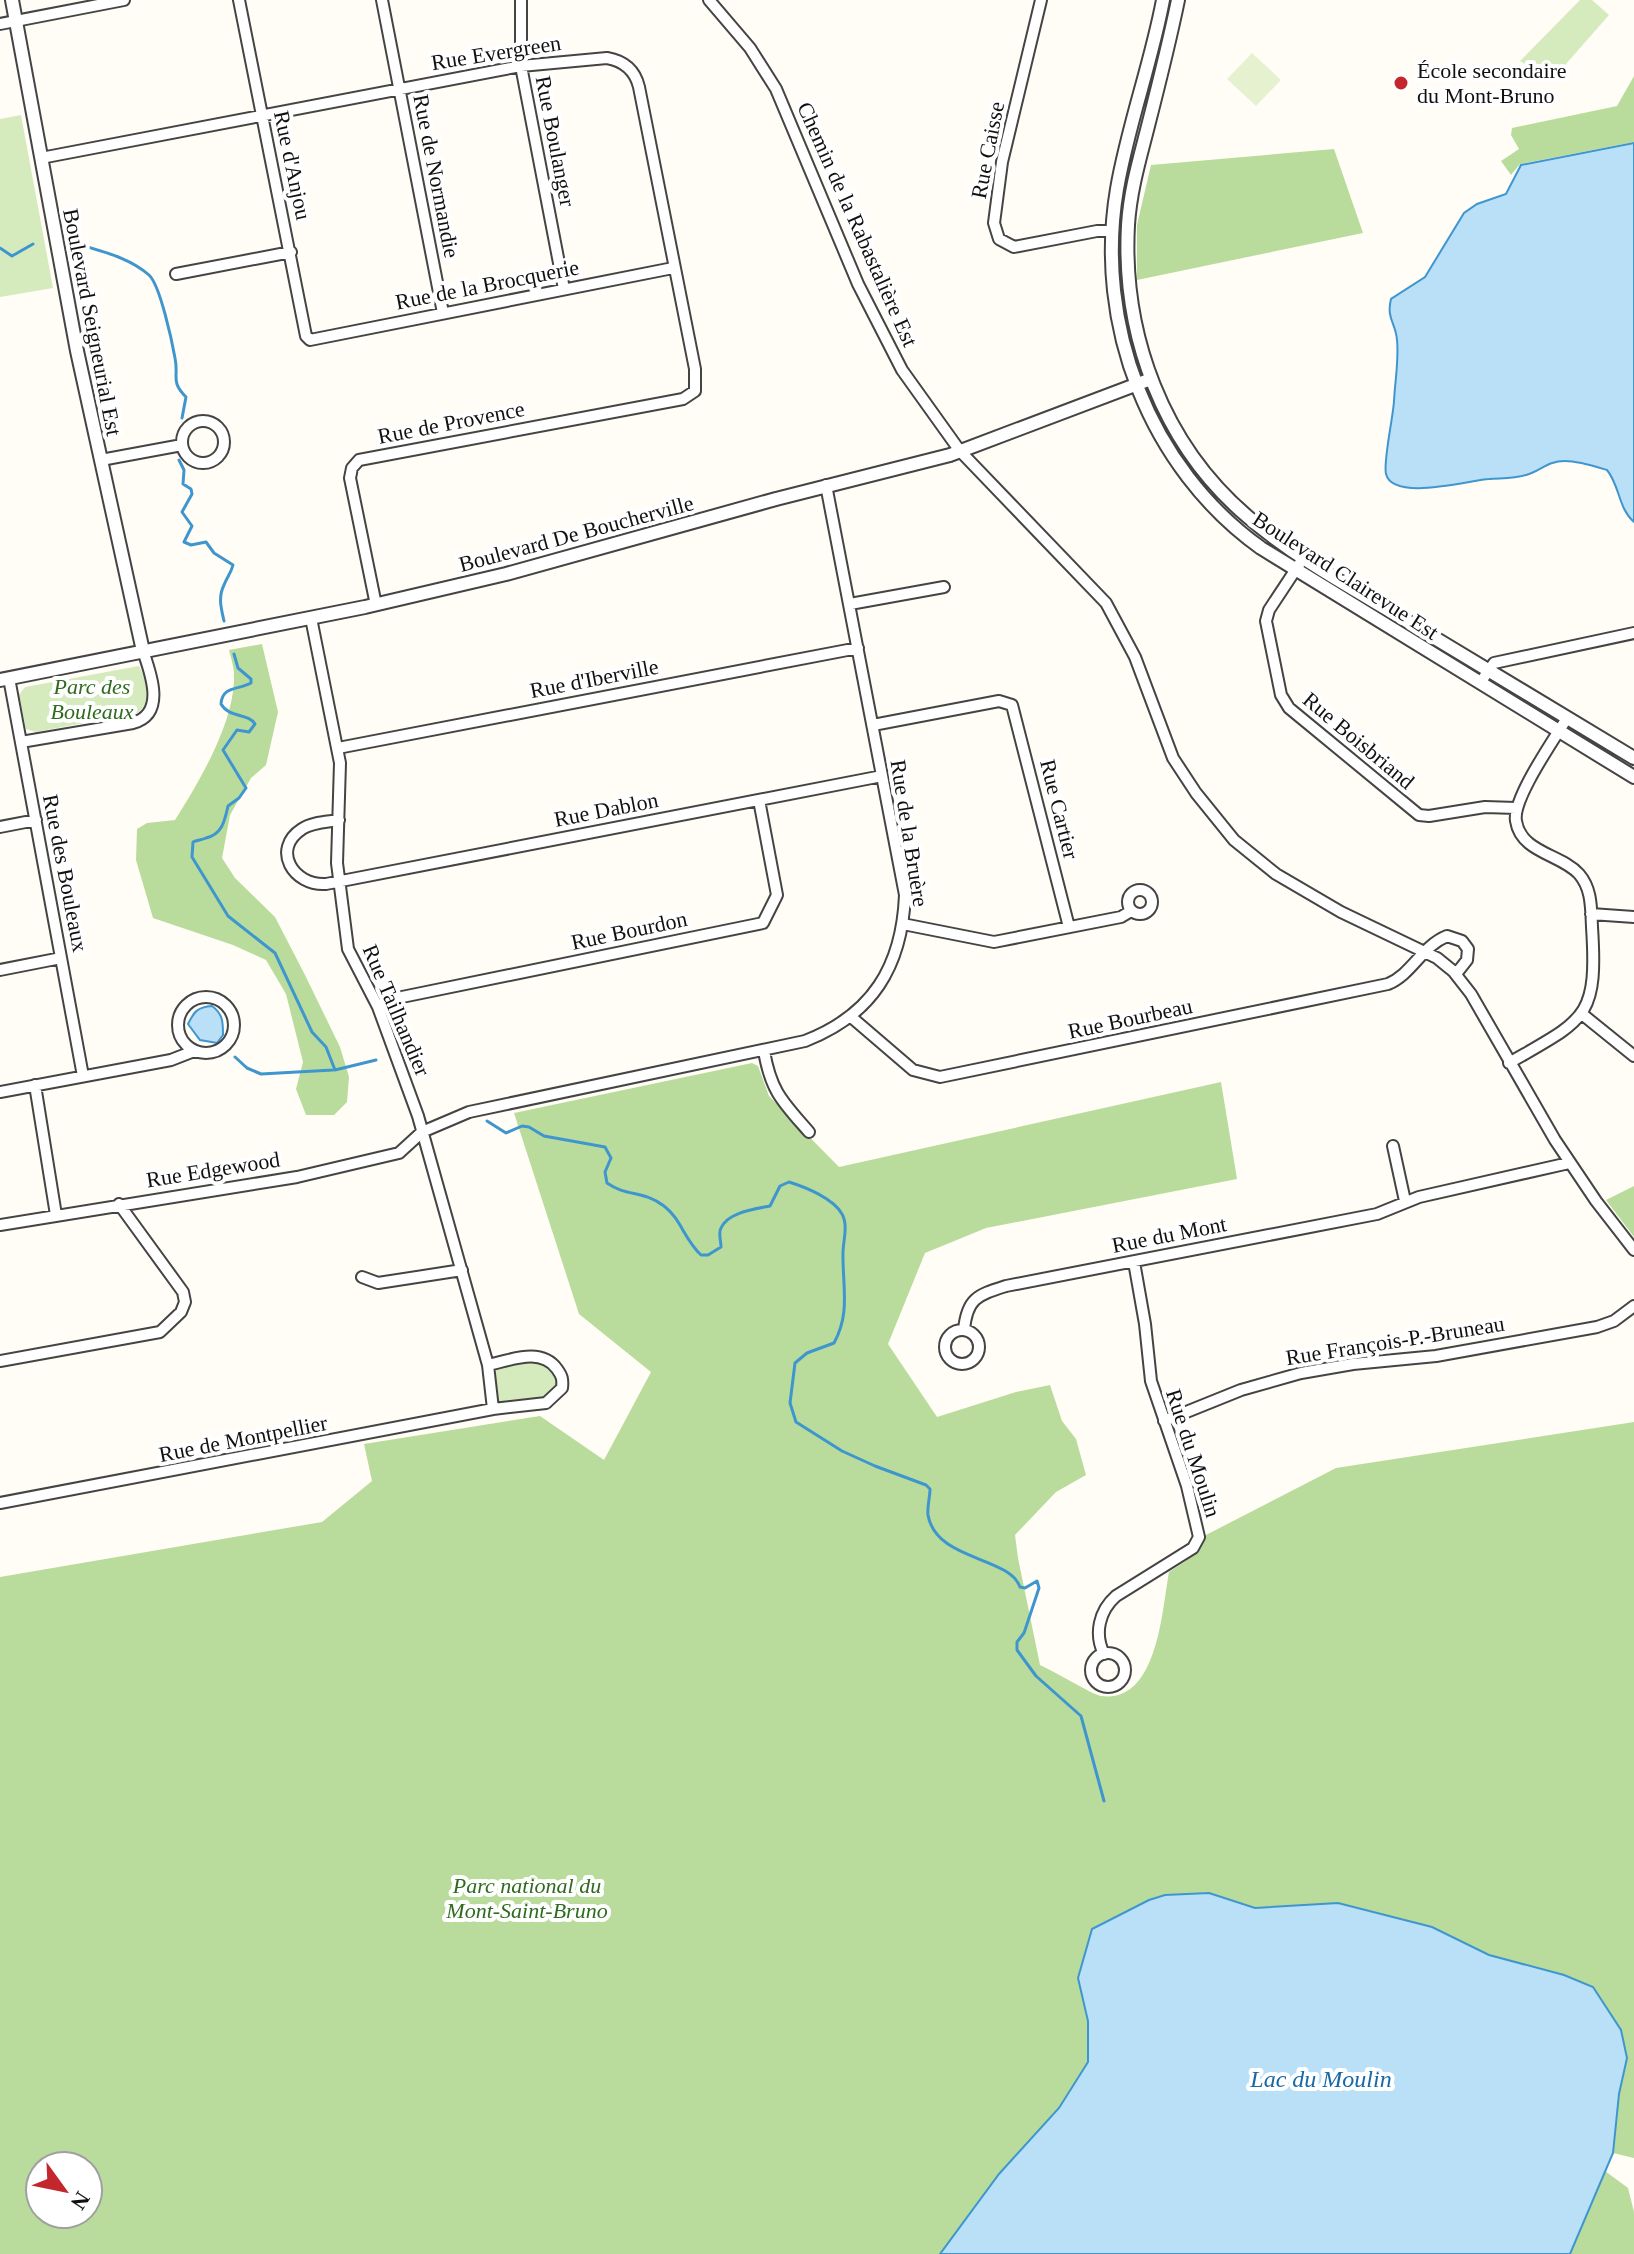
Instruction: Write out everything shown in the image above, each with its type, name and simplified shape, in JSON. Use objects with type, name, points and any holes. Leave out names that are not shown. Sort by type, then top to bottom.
[{"type":"street","name":"Boulevard Seigneurial Est","points":[[12,0],[74,337],[143,651]]},
{"type":"street","points":[[0,24],[124,0]]},
{"type":"street","name":"Rue d'Anjou","points":[[239,0],[308,339]]},
{"type":"street","name":"Rue de Normandie","points":[[382,0],[443,313]]},
{"type":"street","name":"Rue Boulanger","points":[[521,0],[521,66],[564,289]]},
{"type":"street","name":"Chemin de la Rabastalière Est","points":[[709,0],[750,48],[776,89],[883,336],[913,386],[960,451],[1106,603],[1135,657],[1173,758],[1196,793],[1234,840],[1263,865],[1323,902],[1424,952],[1456,974],[1471,994],[1569,1163],[1634,1250]]},
{"type":"street","name":"Rue Caisse","points":[[1041,0],[1002,162],[995,230],[1002,242],[1014,247],[1097,231],[1112,231]]},
{"type":"street","name":"Boulevard Clairevue Est","points":[[1163,0],[1121,169],[1112,231],[1117,314],[1136,385],[1167,446],[1204,496],[1237,529],[1295,571],[1634,777]]},
{"type":"street","name":"Boulevard Clairevue Est","points":[[1178,0],[1137,167],[1128,224],[1131,306],[1151,379],[1180,436],[1215,484],[1246,515],[1303,558],[1634,758]]},
{"type":"street","name":"Rue Evergreen","points":[[41,158],[521,66],[607,58],[621,61],[634,74],[640,90],[695,369],[695,391]]},
{"type":"street","points":[[176,274],[291,252]]},
{"type":"street","name":"Rue de la Brocquerie","points":[[308,339],[313,341],[673,268]]},
{"type":"street","name":"Boulevard De Boucherville","points":[[4,679],[376,605],[506,574],[960,451],[1151,379]]},
{"type":"street","name":"Rue de Provence","points":[[376,605],[350,478],[352,468],[359,460],[683,399],[695,391]]},
{"type":"street","points":[[202,420],[216,424],[225,442],[215,460],[201,463],[189,457],[182,445],[190,426],[202,420]]},
{"type":"street","points":[[101,460],[182,445]]},
{"type":"street","name":"Rue de la Bruère","points":[[422,1132],[469,1112],[764,1051],[822,1035],[850,1016],[884,977],[900,941],[905,895],[826,485]]},
{"type":"street","name":"Rue Boisbriand","points":[[1303,558],[1269,610],[1265,625],[1282,698],[1289,708],[1419,815],[1485,807],[1516,808]]},
{"type":"street","points":[[850,604],[944,587]]},
{"type":"street","name":"Rue Tailhandier","points":[[311,618],[338,748],[341,784],[339,882],[348,949],[378,1007],[403,1071],[488,1365],[493,1409]]},
{"type":"street","points":[[1480,683],[1494,663],[1634,633]]},
{"type":"street","name":"Rue d'Iberville","points":[[338,748],[858,648]]},
{"type":"street","points":[[21,742],[133,723],[145,718],[152,710],[154,699],[143,651]]},
{"type":"street","name":"Rue des Bouleaux","points":[[4,679],[21,742],[83,1076]]},
{"type":"street","name":"Rue Cartier","points":[[873,725],[999,701],[1009,702],[1015,713],[1069,927]]},
{"type":"street","points":[[1509,1063],[1561,1033],[1582,1014],[1594,982],[1589,891],[1582,877],[1574,870],[1524,839],[1516,823],[1516,808],[1567,718]]},
{"type":"street","name":"Rue Dablon","points":[[339,820],[302,829],[291,841],[288,854],[292,870],[305,881],[317,885],[339,882],[882,776]]},
{"type":"street","name":"Rue Bourdon","points":[[378,1007],[402,997],[763,923],[777,895],[759,800]]},
{"type":"street","points":[[0,827],[36,820]]},
{"type":"street","points":[[903,924],[989,942],[1121,917],[1131,911]]},
{"type":"street","points":[[1591,914],[1634,917]]},
{"type":"street","points":[[1424,952],[1444,937],[1452,936],[1462,941],[1469,955],[1456,974]]},
{"type":"street","name":"Rue Bourbeau","points":[[850,1016],[913,1070],[940,1077],[1383,986],[1401,978],[1424,952]]},
{"type":"street","points":[[0,970],[61,958]]},
{"type":"street","points":[[0,1092],[171,1060],[194,1051],[213,1053],[229,1042],[235,1023],[233,1013],[220,1000],[203,996],[194,999],[181,1011],[178,1029],[194,1051]]},
{"type":"street","points":[[1582,1014],[1634,1056]]},
{"type":"street","points":[[764,1051],[768,1075],[777,1095],[809,1132]]},
{"type":"street","points":[[35,1085],[56,1215]]},
{"type":"street","name":"Rue Edgewood","points":[[0,1225],[297,1177],[399,1153],[422,1132]]},
{"type":"street","points":[[1393,1146],[1405,1201]]},
{"type":"street","name":"Rue du Mont","points":[[964,1330],[969,1305],[975,1298],[990,1291],[1377,1214],[1405,1201],[1569,1163]]},
{"type":"street","points":[[0,1361],[160,1332],[181,1312],[185,1302],[183,1292],[119,1204]]},
{"type":"street","name":"Rue du Moulin","points":[[1104,1654],[1098,1641],[1101,1618],[1107,1606],[1116,1596],[1193,1548],[1199,1537],[1187,1486],[1149,1372],[1145,1324],[1134,1262]]},
{"type":"street","points":[[362,1277],[378,1283],[462,1270]]},
{"type":"street","name":"Rue François-P.-Bruneau","points":[[1164,1421],[1221,1397],[1291,1376],[1336,1366],[1436,1356],[1597,1327],[1614,1321],[1634,1306]]},
{"type":"street","name":"Rue de Montpellier","points":[[0,1503],[493,1409],[546,1403],[557,1394],[563,1381],[552,1362],[542,1357],[531,1356],[488,1365]]},
{"type":"green space","points":[[1580,0],[1592,0],[1609,15],[1551,81],[1520,61]]},
{"type":"green space","points":[[1252,53],[1281,80],[1256,106],[1227,79]]},
{"type":"green space","points":[[1634,76],[1634,142],[1520,164],[1511,175],[1501,161],[1519,149],[1511,135],[1512,128],[1617,106]]},
{"type":"green space","points":[[21,115],[53,288],[0,297],[0,119]]},
{"type":"green space","points":[[1334,149],[1363,233],[1137,280],[1137,225],[1151,165]]},
{"type":"green space","points":[[262,644],[278,712],[266,765],[251,778],[230,815],[222,858],[235,878],[275,917],[340,1047],[349,1077],[347,1102],[334,1115],[306,1115],[296,1089],[303,1062],[286,994],[266,960],[233,945],[153,918],[136,860],[137,829],[147,823],[175,820],[214,751],[233,693],[234,672],[229,650]]},
{"type":"green space","name":"Parc des Bouleaux","points":[[139,666],[147,691],[145,703],[137,713],[36,732],[26,729],[19,695],[25,687]]},
{"type":"green space","name":"Parc national du Mont-Saint-Bruno","points":[[752,1063],[758,1066],[769,1096],[839,1167],[1221,1082],[1237,1179],[986,1228],[925,1253],[888,1344],[937,1417],[1016,1392],[1050,1385],[1062,1421],[1076,1439],[1086,1475],[1056,1492],[1015,1535],[1018,1558],[1040,1665],[1101,1696],[1120,1694],[1135,1685],[1146,1670],[1159,1630],[1169,1572],[1195,1553],[1204,1536],[1336,1468],[1634,1422],[1634,2158],[1613,2153],[1619,2094],[1627,2058],[1564,1975],[1489,1955],[1432,1927],[1338,1903],[1255,1908],[1209,1893],[1165,1895],[1092,1929],[1078,1978],[1088,2021],[1088,2062],[1059,2108],[999,2174],[940,2254],[0,2254],[0,1577],[322,1522],[372,1481],[364,1444],[540,1416],[604,1460],[651,1372],[579,1314],[514,1113]]},
{"type":"green space","points":[[1634,1186],[1634,1237],[1606,1200]]},
{"type":"green space","points":[[542,1357],[563,1381],[546,1403],[493,1409],[488,1365]]},
{"type":"green space","points":[[1605,2171],[1628,2188],[1634,2212],[1634,2254],[1570,2254]]},
{"type":"water","points":[[1634,143],[1634,522],[1625,510],[1607,470],[1576,462],[1553,463],[1517,477],[1433,487],[1402,487],[1392,482],[1385,468],[1398,355],[1390,316],[1391,299],[1425,277],[1464,213],[1477,204],[1506,194],[1521,165]]},
{"type":"water","points":[[212,1006],[222,1022],[223,1035],[217,1043],[200,1040],[188,1024],[197,1011]]},
{"type":"water","name":"Lac du Moulin","points":[[1209,1893],[1255,1908],[1338,1903],[1432,1927],[1489,1955],[1564,1975],[1593,1987],[1621,2030],[1627,2058],[1619,2094],[1613,2153],[1570,2254],[940,2254],[999,2174],[1059,2108],[1088,2062],[1088,2021],[1078,1978],[1092,1929],[1165,1895]]},
{"type":"waterway","points":[[0,248],[12,256],[33,244]]},
{"type":"waterway","points":[[81,245],[125,260],[142,269],[153,281],[171,339],[177,383],[186,397],[182,418]]},
{"type":"waterway","points":[[179,460],[184,470],[183,484],[191,489],[192,494],[182,512],[192,526],[184,542],[191,545],[206,542],[214,553],[233,565],[221,594],[224,621]]},
{"type":"waterway","points":[[234,654],[238,668],[251,679],[251,683],[228,691],[221,704],[255,724],[249,732],[237,730],[223,750],[246,788],[228,806],[216,833],[193,842],[192,857],[228,916],[275,953],[312,1032],[326,1047],[335,1070],[376,1060]]},
{"type":"waterway","points":[[235,1057],[247,1068],[261,1074],[333,1070]]},
{"type":"waterway","points":[[487,1121],[506,1133],[522,1126],[544,1136],[605,1147],[611,1158],[605,1172],[607,1183],[664,1206],[701,1255],[708,1255],[721,1247],[720,1230],[730,1218],[770,1206],[780,1186],[789,1182],[818,1194],[838,1208],[845,1224],[842,1322],[834,1343],[807,1353],[795,1363],[790,1403],[796,1422],[842,1451],[926,1485],[930,1489],[928,1515],[934,1530],[944,1541],[1002,1569],[1020,1587],[1025,1588],[1037,1581],[1039,1588],[1024,1633],[1017,1642],[1017,1650],[1036,1676],[1081,1716],[1104,1801]]},
{"type":"place","name":"École secondaire du Mont-Bruno","points":[[1401,83]]}]
